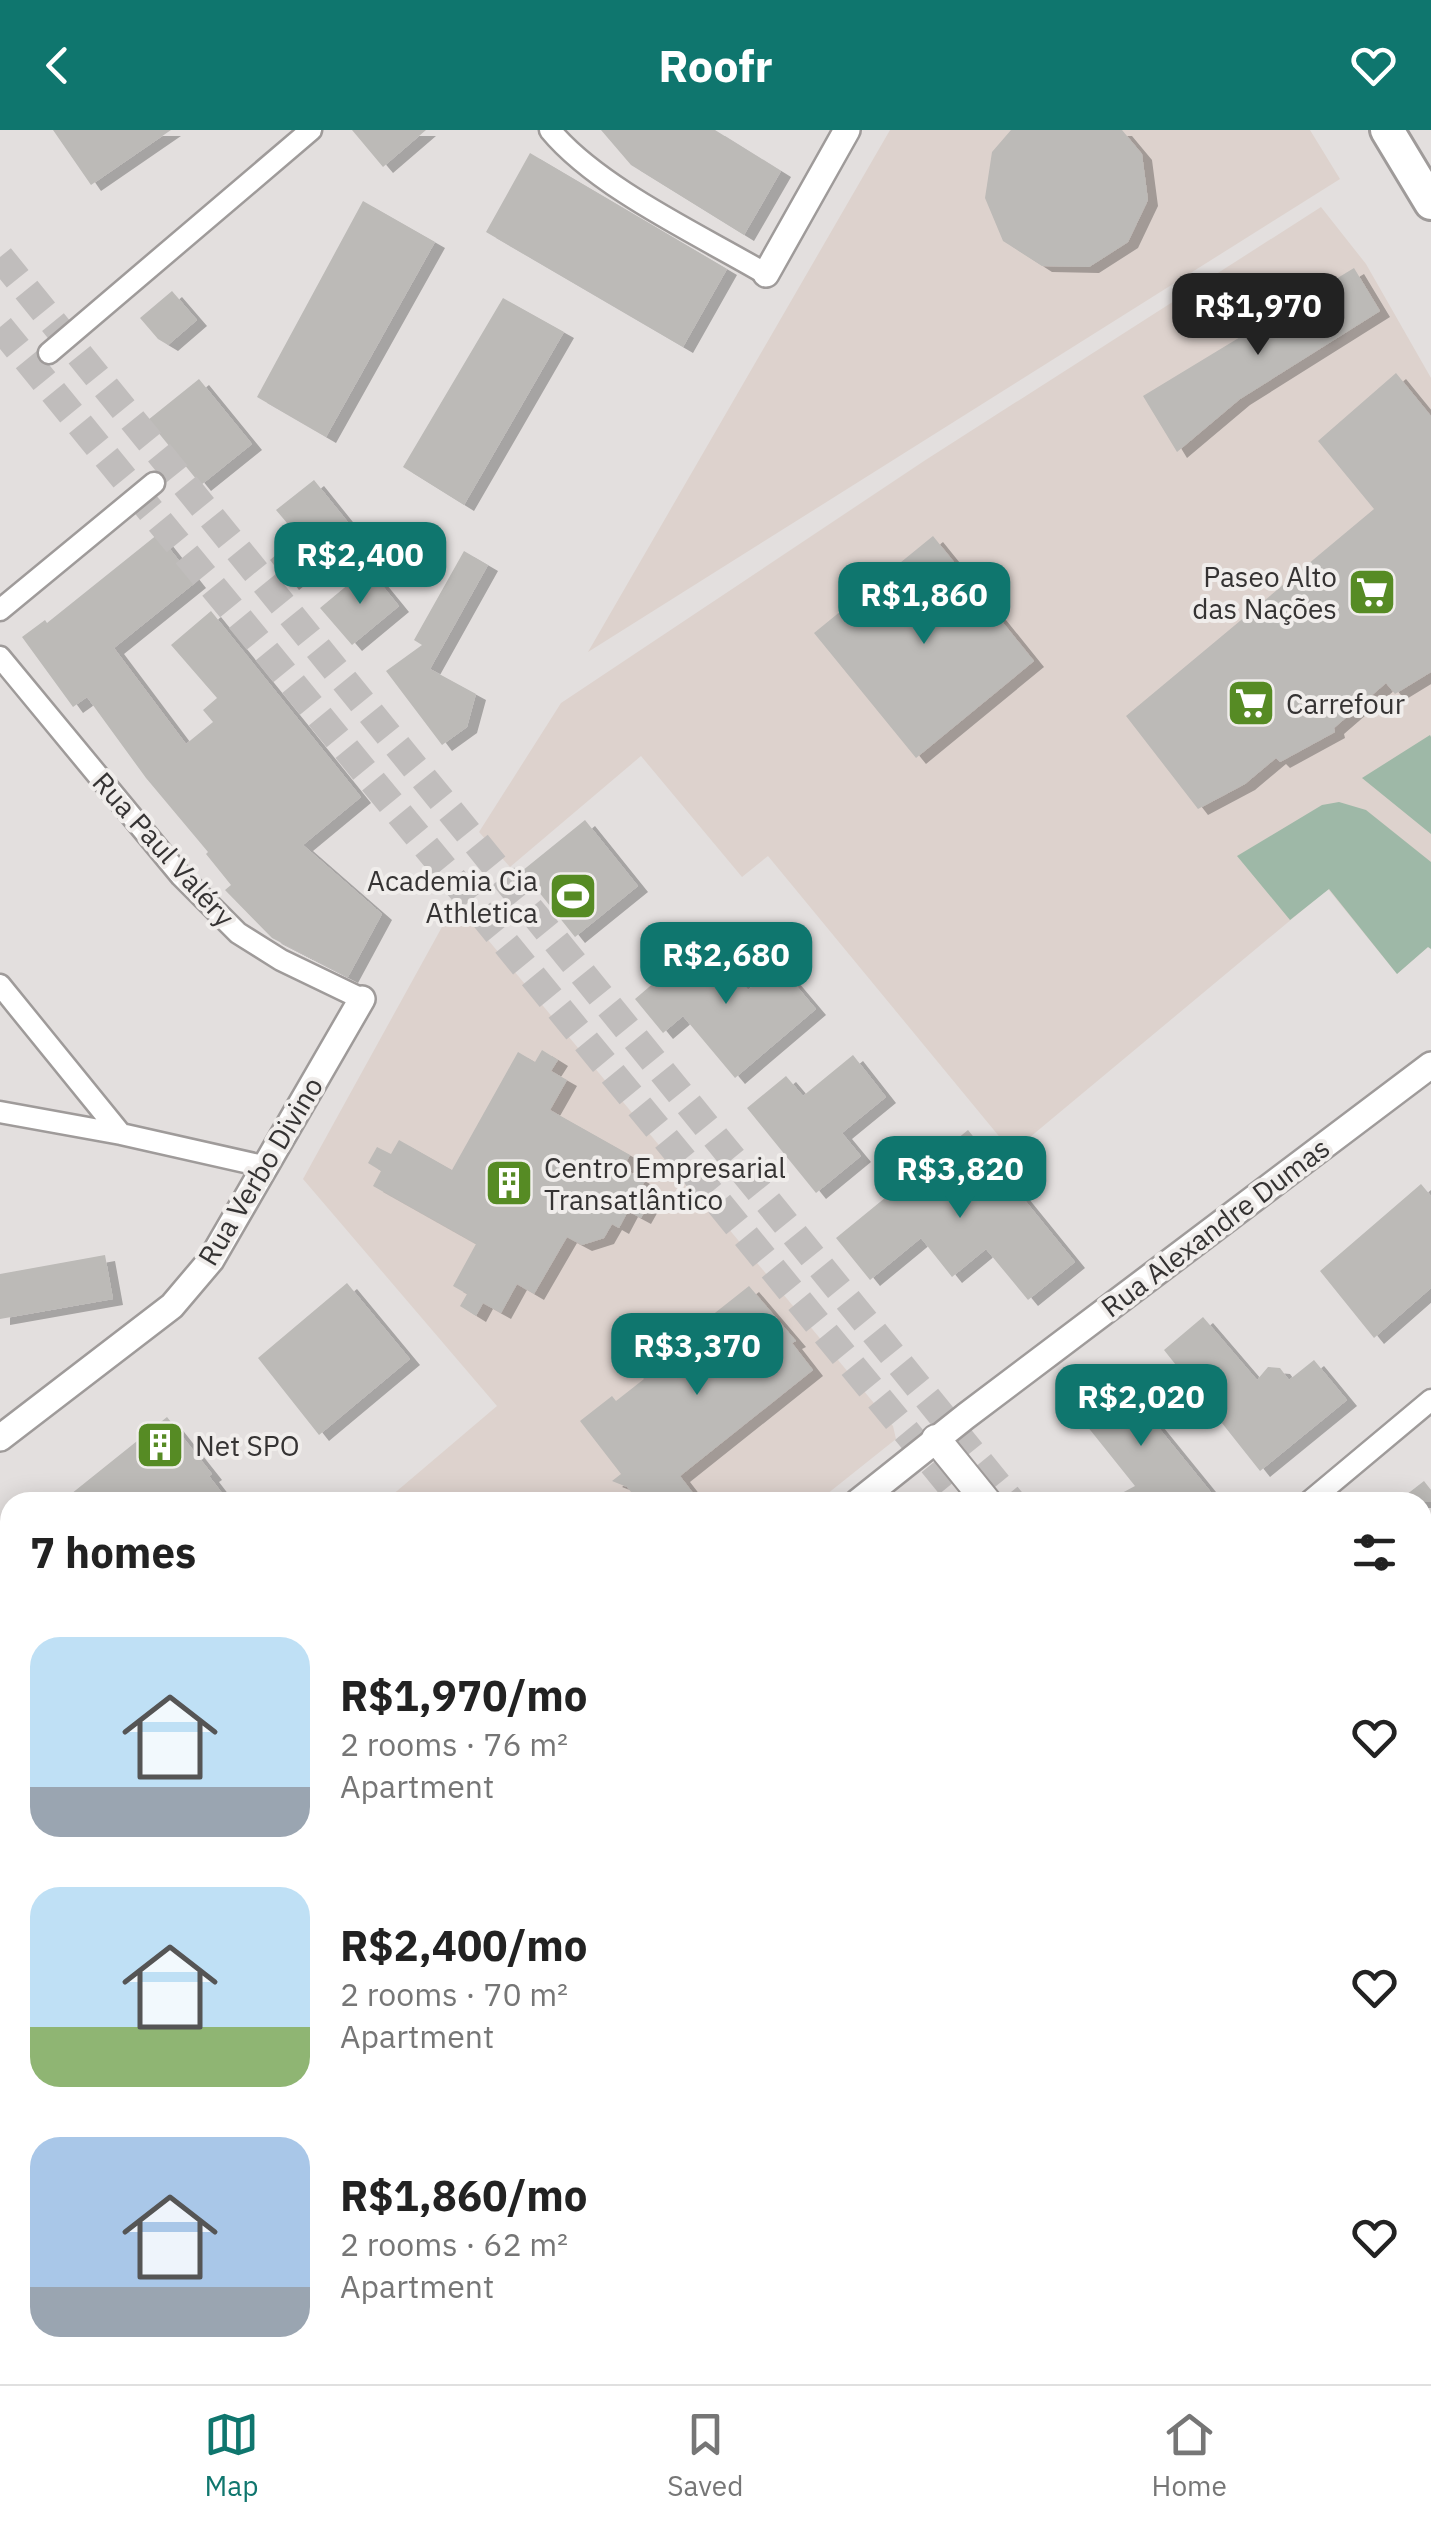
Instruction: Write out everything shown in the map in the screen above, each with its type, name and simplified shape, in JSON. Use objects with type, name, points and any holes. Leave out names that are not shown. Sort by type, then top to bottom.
[{"type":"highway","points":[[1387,130],[1431,203]]},
{"type":"main road","points":[[936,1439],[980,1492]]},
{"type":"street","points":[[48,354],[311,130]]},
{"type":"street","points":[[550,130],[566,149],[602,177],[766,274],[847,130]]},
{"type":"street","points":[[0,610],[154,482]]},
{"type":"street","name":"Rua Paul Valéry","points":[[0,657],[181,876],[238,933],[281,960],[362,999]]},
{"type":"street","points":[[0,986],[121,1134]]},
{"type":"street","name":"Rua Verbo Divino","points":[[0,1438],[172,1306],[211,1260],[362,999]]},
{"type":"street","name":"Rua Alexandre Dumas","points":[[870,1492],[1431,1065]]},
{"type":"street","points":[[0,1112],[263,1166]]},
{"type":"street","points":[[1321,1492],[1431,1400]]},
{"type":"shaded area","points":[[890,130],[1310,130],[1340,179],[588,652]]},
{"type":"shaded area","points":[[1321,207],[1366,264],[1431,378],[1431,949],[1428,947],[1397,974],[1328,889],[1012,1152],[768,856],[742,877],[641,756],[510,867],[479,832],[561,703],[924,461]]},
{"type":"shaded area","points":[[459,905],[893,1426],[896,1439],[830,1492],[396,1492],[497,1406],[303,1179],[453,907]]},
{"type":"green space","points":[[1431,737],[1431,834],[1362,778]]},
{"type":"green space","points":[[1339,802],[1366,810],[1431,862],[1431,949],[1428,947],[1397,974],[1329,889],[1290,920],[1237,856],[1322,805]]},
{"type":"building","points":[[53,130],[171,130],[91,185]]},
{"type":"building","points":[[352,130],[426,130],[383,167]]},
{"type":"building","points":[[601,130],[715,130],[781,171],[744,235],[631,165]]},
{"type":"building","points":[[1011,130],[1122,130],[1142,154],[1148,200],[1128,242],[1089,267],[1042,266],[1003,241],[985,198],[992,152]]},
{"type":"building","points":[[530,153],[727,269],[683,347],[486,232]]},
{"type":"building","points":[[363,201],[435,242],[326,437],[257,397]]},
{"type":"building","points":[[1354,268],[1380,311],[1240,399],[1177,452],[1143,396]]},
{"type":"building","points":[[172,291],[197,320],[168,345],[140,318]]},
{"type":"building","points":[[503,298],[564,332],[464,505],[403,467]]},
{"type":"building","name":"Paseo Alto das Nações","points":[[1396,373],[1431,416],[1431,672],[1395,694],[1386,683],[1334,728],[1335,732],[1280,762],[1276,758],[1245,784],[1198,809],[1126,716],[1374,509],[1318,441]]},
{"type":"building","points":[[199,379],[252,444],[201,485],[148,420]]},
{"type":"building","points":[[314,480],[355,531],[289,584],[270,560],[298,536],[276,510]]},
{"type":"building","points":[[158,534],[196,582],[114,648],[186,744],[213,722],[203,710],[217,698],[171,645],[211,611],[361,797],[303,845],[382,914],[348,977],[272,938],[225,890],[231,885],[208,852],[146,778],[87,697],[73,707],[22,637],[45,620],[47,623]]},
{"type":"building","points":[[933,536],[1034,661],[916,758],[814,633]]},
{"type":"building","points":[[464,551],[488,565],[430,669],[476,694],[467,727],[442,745],[386,671],[422,645],[414,640]]},
{"type":"building","points":[[368,568],[399,606],[352,645],[320,608]]},
{"type":"building","points":[[585,820],[638,886],[575,937],[522,871]]},
{"type":"building","points":[[705,939],[748,990],[778,964],[816,1009],[735,1078],[683,1016],[663,1033],[635,999]]},
{"type":"building","name":"Centro Empresarial Transatlântico","points":[[542,1050],[558,1060],[551,1071],[567,1080],[550,1110],[630,1155],[623,1168],[645,1181],[637,1195],[650,1202],[641,1218],[628,1211],[619,1228],[612,1224],[604,1238],[582,1245],[567,1237],[534,1294],[517,1284],[501,1313],[483,1303],[476,1316],[460,1306],[467,1294],[453,1286],[476,1244],[373,1186],[381,1171],[368,1163],[377,1147],[391,1154],[399,1140],[452,1170],[518,1052],[535,1062]]},
{"type":"building","points":[[853,1055],[886,1097],[842,1133],[861,1156],[816,1193],[747,1108],[786,1076],[803,1096]]},
{"type":"building","points":[[968,1130],[1075,1262],[1028,1300],[986,1249],[952,1277],[921,1238],[870,1280],[836,1238]]},
{"type":"building","points":[[1421,1184],[1431,1196],[1431,1288],[1374,1338],[1320,1271]]},
{"type":"building","points":[[105,1255],[113,1299],[0,1319],[0,1274]]},
{"type":"building","points":[[347,1283],[410,1359],[319,1435],[258,1358]]},
{"type":"building","points":[[749,1286],[796,1341],[792,1343],[813,1370],[680,1476],[692,1492],[631,1492],[612,1481],[621,1474],[580,1421],[612,1396],[616,1401],[644,1379],[639,1373]]},
{"type":"building","points":[[1203,1317],[1257,1380],[1268,1367],[1280,1368],[1289,1380],[1314,1360],[1347,1400],[1260,1471],[1164,1350]]},
{"type":"building","points":[[1115,1374],[1211,1492],[1124,1492],[1135,1486],[1087,1426],[1092,1422],[1078,1405]]},
{"type":"building","name":"Net SPO","points":[[167,1417],[212,1474],[209,1476],[221,1492],[73,1492]]},
{"type":"building","points":[[1424,1481],[1431,1490],[1431,1492],[1410,1492]]},
{"type":"tunnel","points":[[0,257],[1004,1492]]},
{"type":"tunnel","points":[[0,327],[956,1492]]},
{"type":"place","name":"Paseo Alto das Nações","points":[[1372,592]]},
{"type":"place","name":"Carrefour","points":[[1251,703]]},
{"type":"place","name":"Academia Cia Athletica","points":[[573,896]]},
{"type":"place","name":"Centro Empresarial Transatlântico","points":[[509,1183]]},
{"type":"place","name":"Net SPO","points":[[160,1445]]}]
